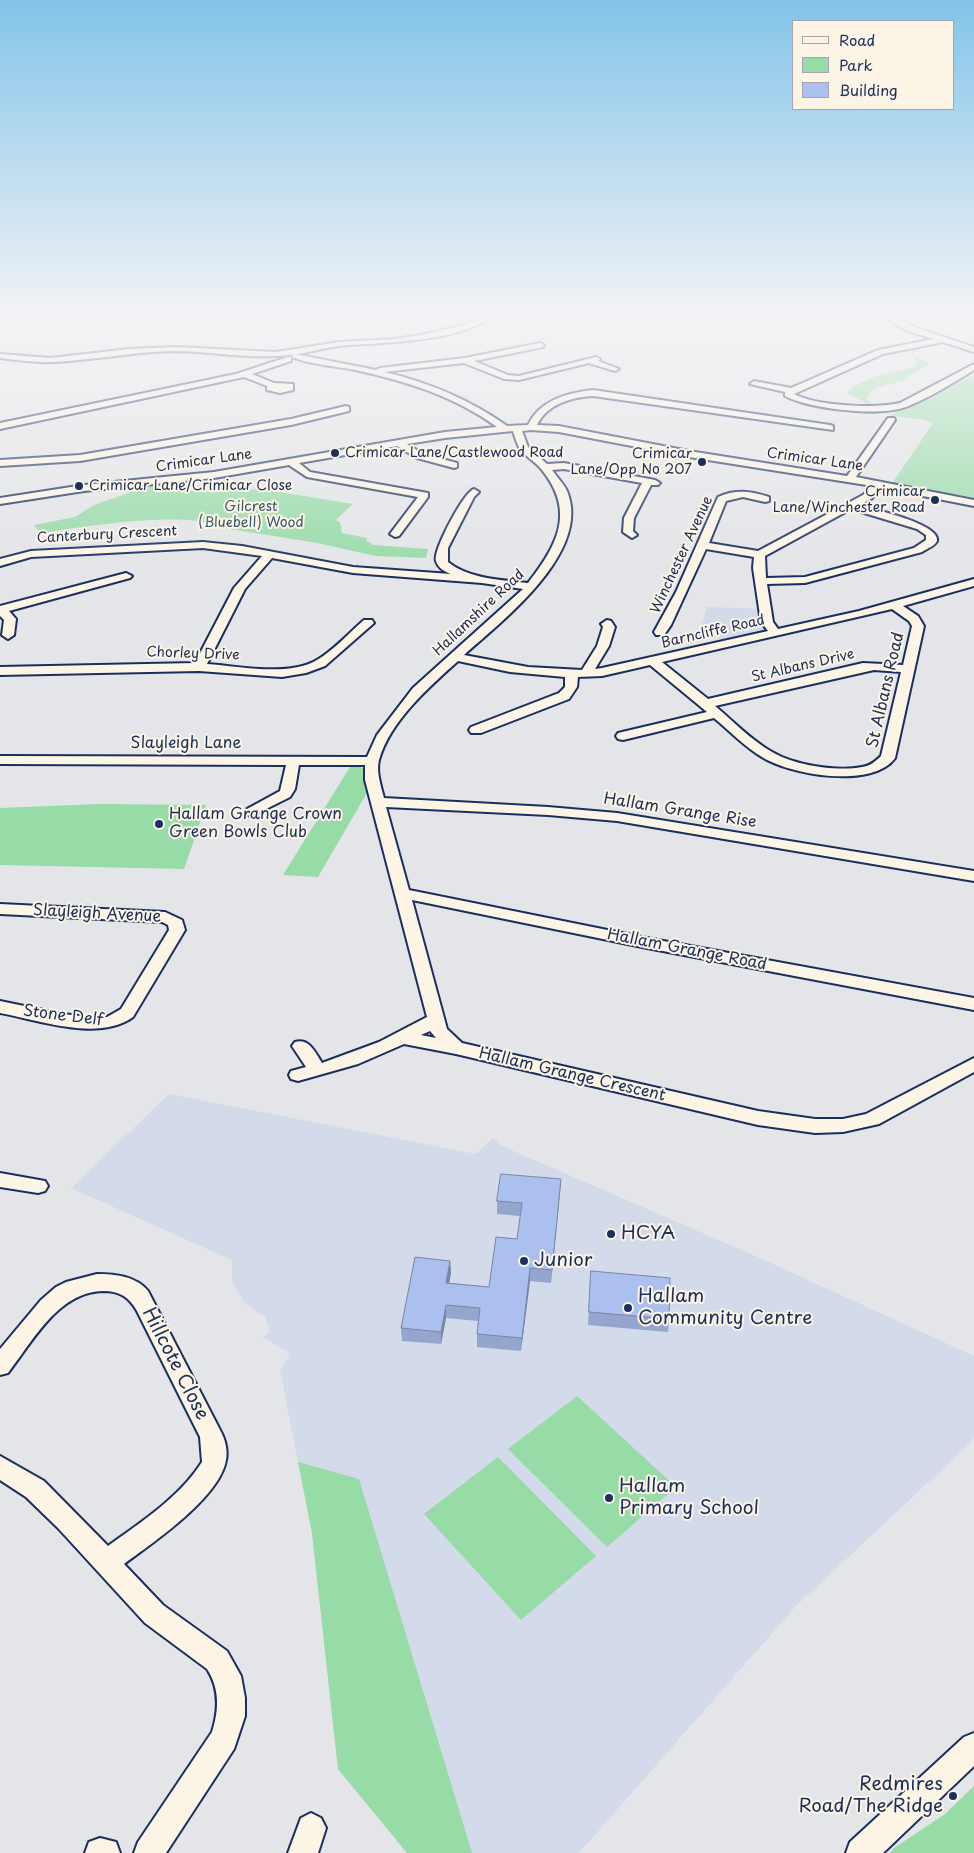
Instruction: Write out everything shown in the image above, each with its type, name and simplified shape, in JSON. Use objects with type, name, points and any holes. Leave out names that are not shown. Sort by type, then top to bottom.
[{"type":"street","points":[[0,426],[125,399]]},
{"type":"street","points":[[458,399],[511,428]]},
{"type":"street","points":[[531,427],[534,418],[539,413],[564,399]]},
{"type":"street","points":[[637,399],[830,428]]},
{"type":"street","points":[[800,399],[812,403],[862,409],[891,408],[914,399]]},
{"type":"street","points":[[0,464],[52,461],[88,456],[296,421],[346,409]]},
{"type":"street","points":[[850,479],[891,420]]},
{"type":"street","name":"Crimicar Lane","points":[[0,502],[84,488],[185,479],[445,435],[531,427],[559,429],[689,454],[881,484],[974,503]]},
{"type":"street","name":"Hallamshire Road","points":[[372,761],[384,735],[418,691],[532,586],[556,551],[563,535],[566,520],[565,500],[562,491],[545,467],[524,448],[511,428]]},
{"type":"street","points":[[398,443],[420,456],[454,465]]},
{"type":"street","points":[[291,462],[307,474],[424,495],[395,534]]},
{"type":"street","points":[[545,467],[564,466],[651,483],[648,484],[629,518],[628,532],[632,535]]},
{"type":"street","points":[[701,545],[760,555],[867,497],[881,484]]},
{"type":"street","points":[[461,578],[448,568],[441,558],[443,548],[470,496],[474,492]]},
{"type":"street","name":"Winchester Avenue","points":[[660,632],[664,629],[722,499],[732,495],[746,494],[765,498]]},
{"type":"street","points":[[761,581],[805,580],[918,550],[931,542],[932,536],[930,533],[921,527],[851,506]]},
{"type":"street","name":"Canterbury Crescent","points":[[0,563],[31,554],[179,546],[224,547],[353,570],[484,580],[532,586]]},
{"type":"street","points":[[199,667],[240,588],[269,554]]},
{"type":"street","points":[[760,555],[761,581],[767,622],[775,633]]},
{"type":"street","points":[[0,610],[126,576]]},
{"type":"street","name":"Barncliffe Road","points":[[455,658],[512,670],[578,674],[653,661],[894,606],[974,582]]},
{"type":"street","name":"St Albans Road","points":[[653,661],[767,755],[775,759],[830,771],[867,772],[883,764],[888,758],[918,626],[917,622],[894,606]]},
{"type":"street","points":[[0,610],[10,619],[8,636]]},
{"type":"street","name":"Chorley Drive","points":[[0,671],[199,667],[271,674],[302,670],[328,658],[368,623]]},
{"type":"street","points":[[476,730],[496,727],[564,696],[578,674],[602,649],[608,636],[609,627],[607,624]]},
{"type":"street","name":"St Albans Drive","points":[[705,704],[863,667],[874,666],[909,670]]},
{"type":"street","points":[[623,736],[716,714]]},
{"type":"street","name":"Slayleigh Lane","points":[[0,760],[372,761]]},
{"type":"street","name":"Hallam Grange Crescent","points":[[372,761],[372,780],[435,1020],[439,1031],[456,1048],[758,1118],[808,1127],[855,1125],[872,1119],[974,1064]]},
{"type":"street","points":[[252,812],[285,794],[288,789],[293,762]]},
{"type":"street","name":"Hallam Grange Rise","points":[[379,802],[548,811],[617,817],[974,876]]},
{"type":"street","name":"Hallam Grange Road","points":[[401,893],[647,943],[974,1004]]},
{"type":"street","name":"Slayleigh Avenue","points":[[0,909],[165,917],[176,923],[176,930],[157,964]]},
{"type":"street","name":"Stone Delf","points":[[0,1007],[77,1021],[102,1023],[112,1021],[120,1018],[127,1012],[157,964]]},
{"type":"street","points":[[298,1075],[341,1064],[404,1038],[435,1020]]},
{"type":"street","points":[[404,1038],[456,1048]]},
{"type":"street","points":[[301,1046],[318,1070]]},
{"type":"street","points":[[0,1180],[38,1186]]},
{"type":"street","name":"Hillcote Close","points":[[0,1366],[58,1297],[88,1284],[102,1282],[118,1284],[138,1294],[159,1332],[212,1437],[216,1451],[213,1466],[203,1482],[187,1499],[106,1562]]},
{"type":"street","points":[[0,1467],[35,1489],[67,1520],[154,1614],[218,1660],[227,1676],[231,1698],[231,1716],[224,1739],[149,1853]]},
{"type":"street","points":[[861,1853],[974,1747]]},
{"type":"street","points":[[100,1853],[105,1853]]},
{"type":"shaded area","points":[[707,607],[765,609],[775,633],[726,644],[702,624]]},
{"type":"shaded area","name":"Hallam Primary School","points":[[169,1094],[476,1154],[493,1138],[502,1146],[760,1258],[974,1356],[974,1438],[796,1606],[579,1853],[407,1853],[338,1769],[312,1533],[280,1370],[290,1354],[263,1337],[270,1331],[265,1317],[244,1302],[232,1281],[232,1260],[71,1188]]},
{"type":"green space","points":[[859,399],[867,399],[875,408]]},
{"type":"green space","points":[[923,399],[974,399],[974,501],[891,485],[933,423],[890,415]]},
{"type":"green space","name":"Gilcrest (Bluebell) Wood","points":[[159,485],[163,489],[211,492],[261,489],[353,504],[336,520],[340,522],[342,533],[367,538],[366,541],[374,545],[428,549],[426,558],[376,556],[317,543],[185,520],[134,521],[40,533],[34,525],[75,517],[94,505],[137,490],[137,486]]},
{"type":"green space","points":[[359,766],[364,769],[368,791],[318,877],[283,875],[350,767]]},
{"type":"green space","points":[[98,804],[206,805],[184,869],[0,865],[0,808]]},
{"type":"green space","points":[[577,1396],[676,1487],[607,1547],[508,1449]]},
{"type":"green space","points":[[498,1457],[596,1556],[521,1620],[424,1514]]},
{"type":"green space","points":[[298,1462],[359,1479],[472,1853],[407,1853],[338,1769],[312,1533]]},
{"type":"green space","points":[[974,1786],[974,1853],[890,1853],[894,1848],[945,1814]]},
{"type":"building","name":"Junior","points":[[501,1174],[561,1179],[552,1270],[530,1268],[522,1338],[477,1334],[480,1308],[446,1305],[441,1332],[401,1328],[415,1257],[450,1261],[446,1283],[489,1287],[496,1237],[517,1239],[522,1203],[497,1201]]},
{"type":"building","name":"Hallam Community Centre","points":[[591,1271],[670,1278],[669,1319],[589,1312]]},
{"type":"place","name":"Crimicar Lane/Castlewood Road","points":[[335,453]]},
{"type":"place","name":"Crimicar Lane/Opp No 207","points":[[702,462]]},
{"type":"place","name":"Crimicar Lane/Crimicar Close","points":[[79,486]]},
{"type":"place","name":"Crimicar Lane/Winchester Road","points":[[935,500]]},
{"type":"place","name":"Hallam Grange Crown Green Bowls Club","points":[[159,824]]},
{"type":"place","name":"HCYA","points":[[611,1234]]},
{"type":"place","name":"Junior","points":[[524,1261]]},
{"type":"place","name":"Hallam Community Centre","points":[[628,1308]]},
{"type":"place","name":"Hallam Primary School","points":[[609,1498]]},
{"type":"place","name":"Redmires Road/The Ridge","points":[[953,1796]]}]
